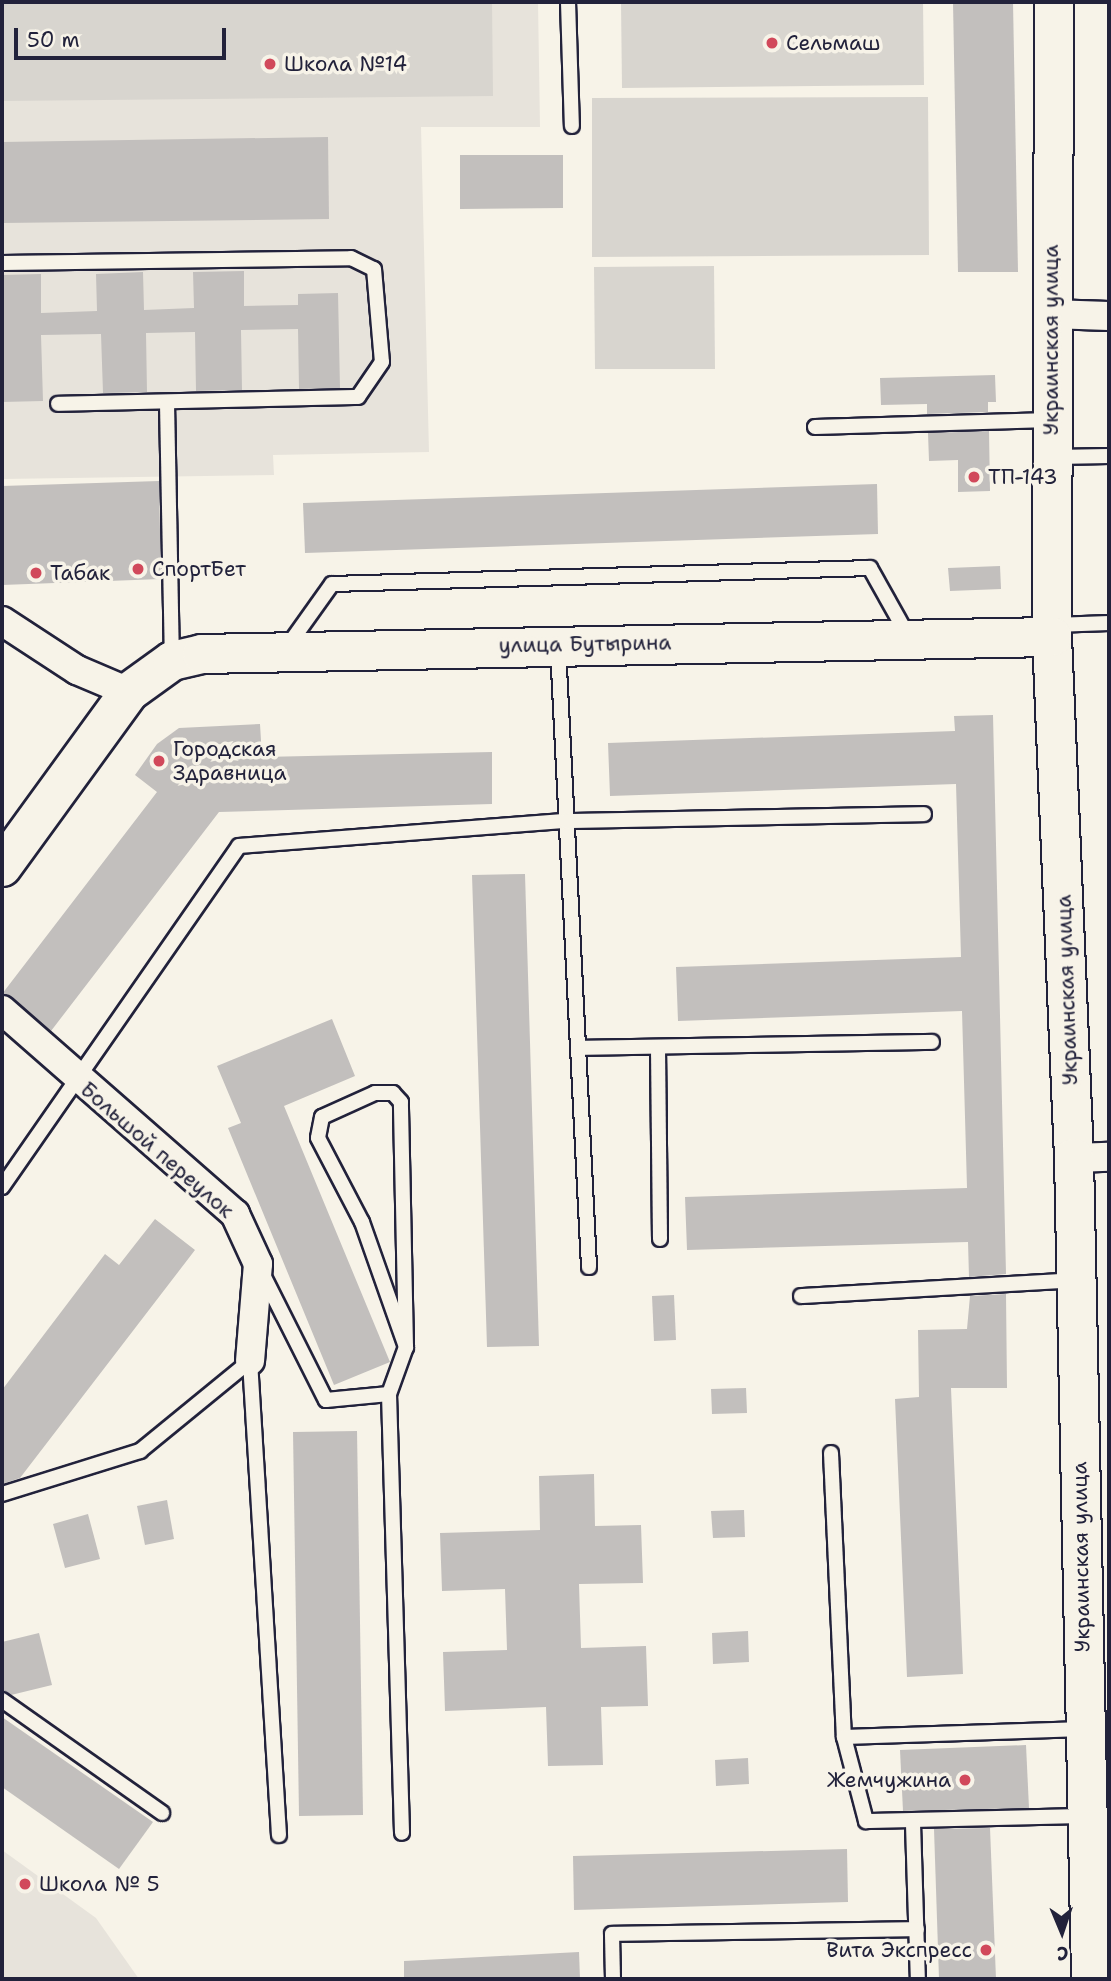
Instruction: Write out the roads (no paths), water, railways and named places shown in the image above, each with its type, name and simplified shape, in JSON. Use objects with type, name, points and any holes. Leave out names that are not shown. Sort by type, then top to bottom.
[{"type":"street","name":"Украинская улица","points":[[1054,2],[1050,314],[1052,631],[1092,1158],[1077,1280],[1086,1816],[1100,1938],[1091,1979]]},
{"type":"street","points":[[1050,314],[1109,316]]},
{"type":"street","points":[[2,621],[76,670],[129,692]]},
{"type":"street","name":"улица Бутырина","points":[[172,661],[284,651],[558,643],[910,641],[1052,631]]},
{"type":"street","points":[[2,867],[129,692],[172,661]]},
{"type":"street","name":"Большой переулок","points":[[2,1010],[79,1082],[234,1214],[258,1264]]},
{"type":"street","points":[[250,1361],[258,1264]]},
{"type":"lane","points":[[568,2],[572,126]]},
{"type":"lane","points":[[2,263],[351,258],[374,270],[382,362],[358,397],[58,404]]},
{"type":"lane","points":[[167,403],[172,661]]},
{"type":"lane","points":[[815,427],[1050,420]]},
{"type":"lane","points":[[1051,457],[1109,456]]},
{"type":"lane","points":[[284,651],[332,584],[870,568],[910,641]]},
{"type":"lane","points":[[1052,631],[1109,623]]},
{"type":"lane","points":[[558,643],[589,1266]]},
{"type":"lane","points":[[2,1187],[79,1082],[239,846],[566,821],[924,814]]},
{"type":"lane","points":[[580,1048],[932,1042]]},
{"type":"lane","points":[[659,1048],[660,1238]]},
{"type":"lane","points":[[402,1833],[389,1394],[406,1347],[401,1102],[393,1093],[375,1094],[322,1117],[318,1139],[362,1222],[406,1347]]},
{"type":"lane","points":[[258,1264],[326,1400],[389,1394]]},
{"type":"lane","points":[[802,1296],[1077,1280]]},
{"type":"lane","points":[[2,1494],[140,1451],[250,1361]]},
{"type":"lane","points":[[250,1361],[279,1835]]},
{"type":"lane","points":[[831,1453],[844,1737],[866,1821],[913,1824],[1086,1816]]},
{"type":"lane","points":[[2,1700],[162,1813]]},
{"type":"lane","points":[[844,1737],[1084,1729]]},
{"type":"lane","points":[[913,1824],[918,1979]]},
{"type":"lane","points":[[613,1979],[612,1934],[917,1929]]},
{"type":"place","name":"Сельмаш","points":[[772,43]]},
{"type":"place","name":"Школа №14","points":[[270,64]]},
{"type":"place","name":"ТП-143","points":[[974,477]]},
{"type":"place","name":"СпортБет","points":[[138,569]]},
{"type":"place","name":"Табак","points":[[36,573]]},
{"type":"place","name":"Городская Здравница","points":[[159,761]]},
{"type":"place","name":"Жемчужина","points":[[965,1780]]},
{"type":"place","name":"Школа № 5","points":[[25,1884]]},
{"type":"place","name":"Вита Экспресс","points":[[986,1950]]}]
